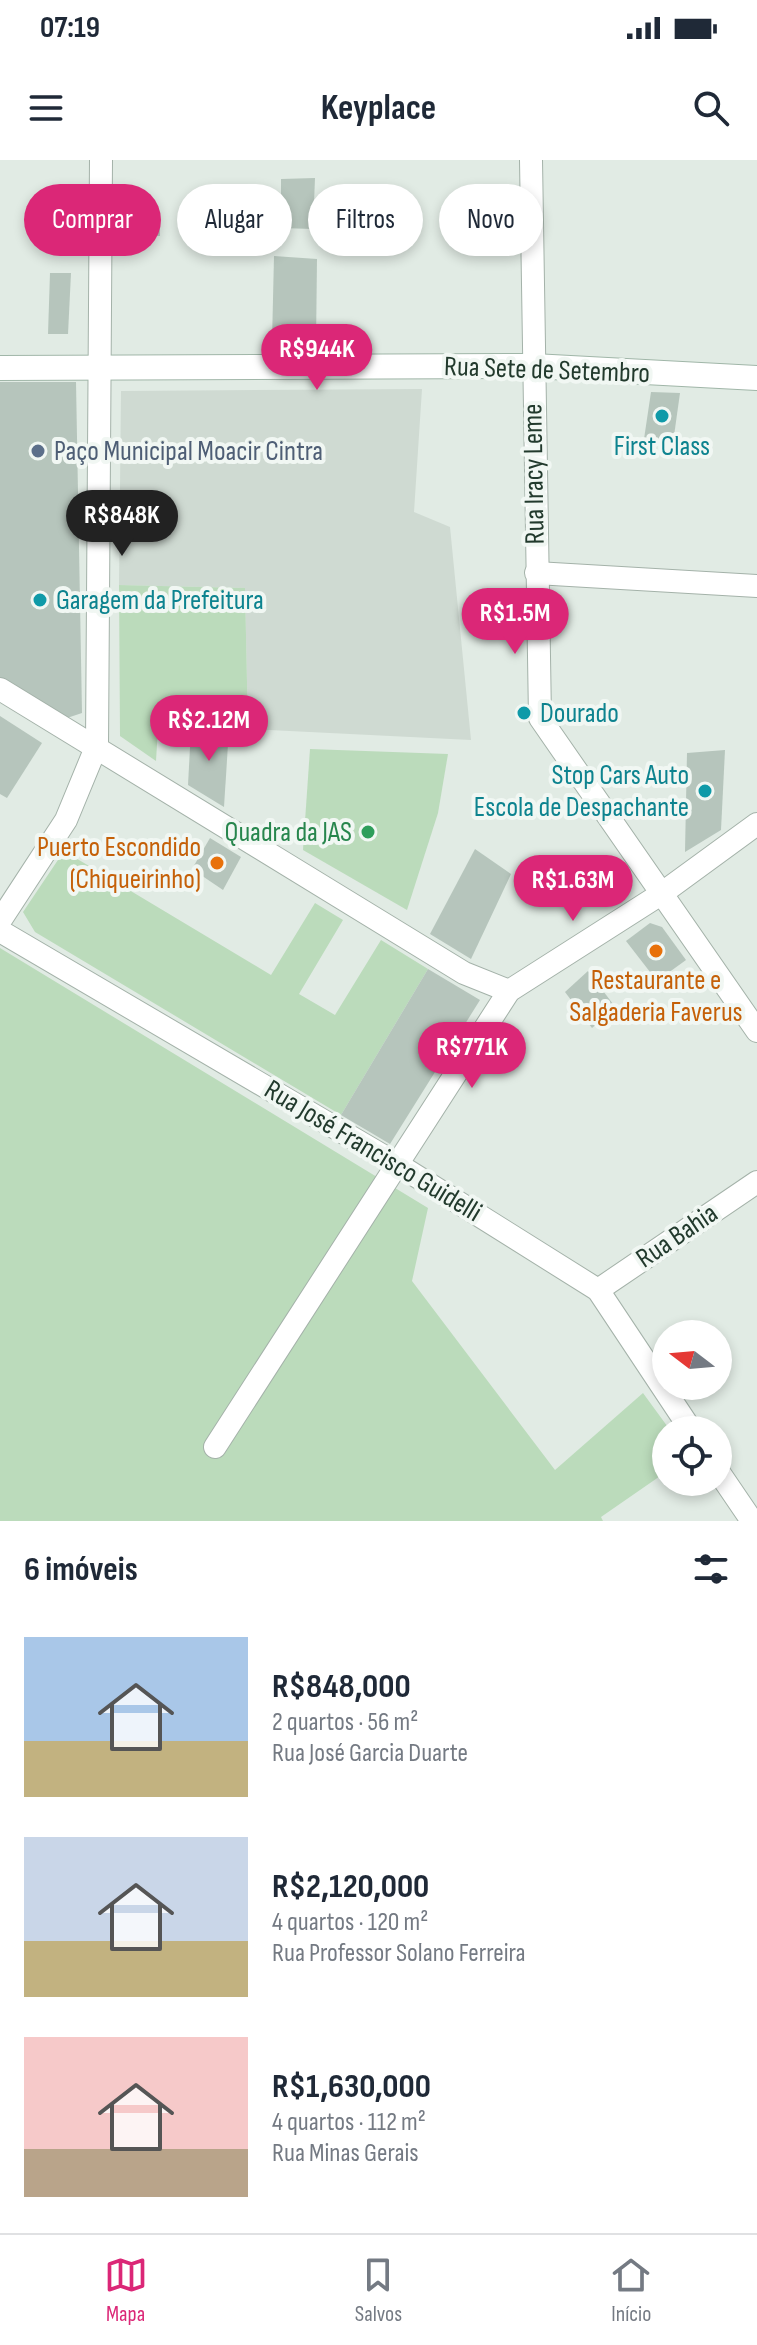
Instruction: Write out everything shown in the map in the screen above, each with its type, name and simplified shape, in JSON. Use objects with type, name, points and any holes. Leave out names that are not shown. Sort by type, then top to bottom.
[{"type":"main road","name":"Rua Sete de Setembro","points":[[0,368],[533,366],[757,378]]},
{"type":"street","points":[[0,921],[66,820],[97,745],[101,160]]},
{"type":"street","name":"Rua Iracy Leme","points":[[531,160],[540,718],[757,1031]]},
{"type":"street","points":[[536,573],[757,586]]},
{"type":"street","points":[[0,689],[97,745],[464,973],[509,991]]},
{"type":"street","points":[[215,1447],[509,991],[661,894],[757,824]]},
{"type":"street","name":"Rua José Francisco Guidelli","points":[[0,931],[397,1164],[598,1290],[682,1416]]},
{"type":"street","name":"Rua Bahia","points":[[598,1290],[757,1182]]},
{"type":"street","points":[[732,1492],[752,1521]]},
{"type":"shaded area","points":[[422,389],[414,512],[450,527],[471,740],[248,729],[245,588],[119,585],[121,391]]},
{"type":"green space","points":[[119,585],[245,588],[248,729],[158,728],[156,761],[120,736]]},
{"type":"green space","name":"Quadra da JAS","points":[[310,749],[448,754],[438,813],[407,910],[303,850]]},
{"type":"green space","points":[[64,851],[271,975],[315,903],[343,920],[299,994],[335,1015],[381,940],[428,969],[341,1115],[35,932],[23,912]]},
{"type":"green space","points":[[0,948],[428,1208],[412,1281],[555,1470],[643,1393],[660,1416],[652,1416],[652,1482],[601,1517],[603,1521],[0,1521]]},
{"type":"building","points":[[315,178],[315,184],[308,184],[308,229],[292,228],[292,184],[281,184],[281,179]]},
{"type":"building","points":[[274,256],[317,259],[316,344],[272,342]]},
{"type":"building","points":[[50,273],[71,273],[68,334],[48,334]]},
{"type":"building","points":[[0,382],[76,382],[82,713],[67,718],[0,679]]},
{"type":"building","name":"First Class","points":[[651,392],[680,393],[673,443],[644,439]]},
{"type":"building","points":[[0,716],[42,743],[7,798],[0,794]]},
{"type":"building","points":[[191,729],[229,729],[224,807],[188,785]]},
{"type":"building","name":"Stop Cars Auto Escola de Despachante","points":[[725,750],[721,830],[685,852],[687,753]]},
{"type":"building","name":"Puerto Escondido (Chiqueirinho)","points":[[210,838],[241,857],[223,890],[192,869]]},
{"type":"building","points":[[475,849],[511,874],[471,959],[430,934]]},
{"type":"building","name":"Restaurante e Salgaderia Faverus","points":[[650,923],[662,927],[686,960],[657,981],[626,941]]},
{"type":"building","points":[[428,969],[480,1000],[390,1144],[341,1115]]},
{"type":"building","points":[[588,971],[616,1008],[592,1028],[565,992]]},
{"type":"place","name":"First Class","points":[[662,416]]},
{"type":"place","name":"Paço Municipal Moacir Cintra","points":[[38,451]]},
{"type":"place","name":"Garagem da Prefeitura","points":[[40,600]]},
{"type":"place","name":"Dourado","points":[[524,713]]},
{"type":"place","name":"Stop Cars Auto Escola de Despachante","points":[[705,791]]},
{"type":"place","name":"Quadra da JAS","points":[[368,832]]},
{"type":"place","name":"Puerto Escondido (Chiqueirinho)","points":[[217,863]]},
{"type":"place","name":"Restaurante e Salgaderia Faverus","points":[[656,951]]}]
